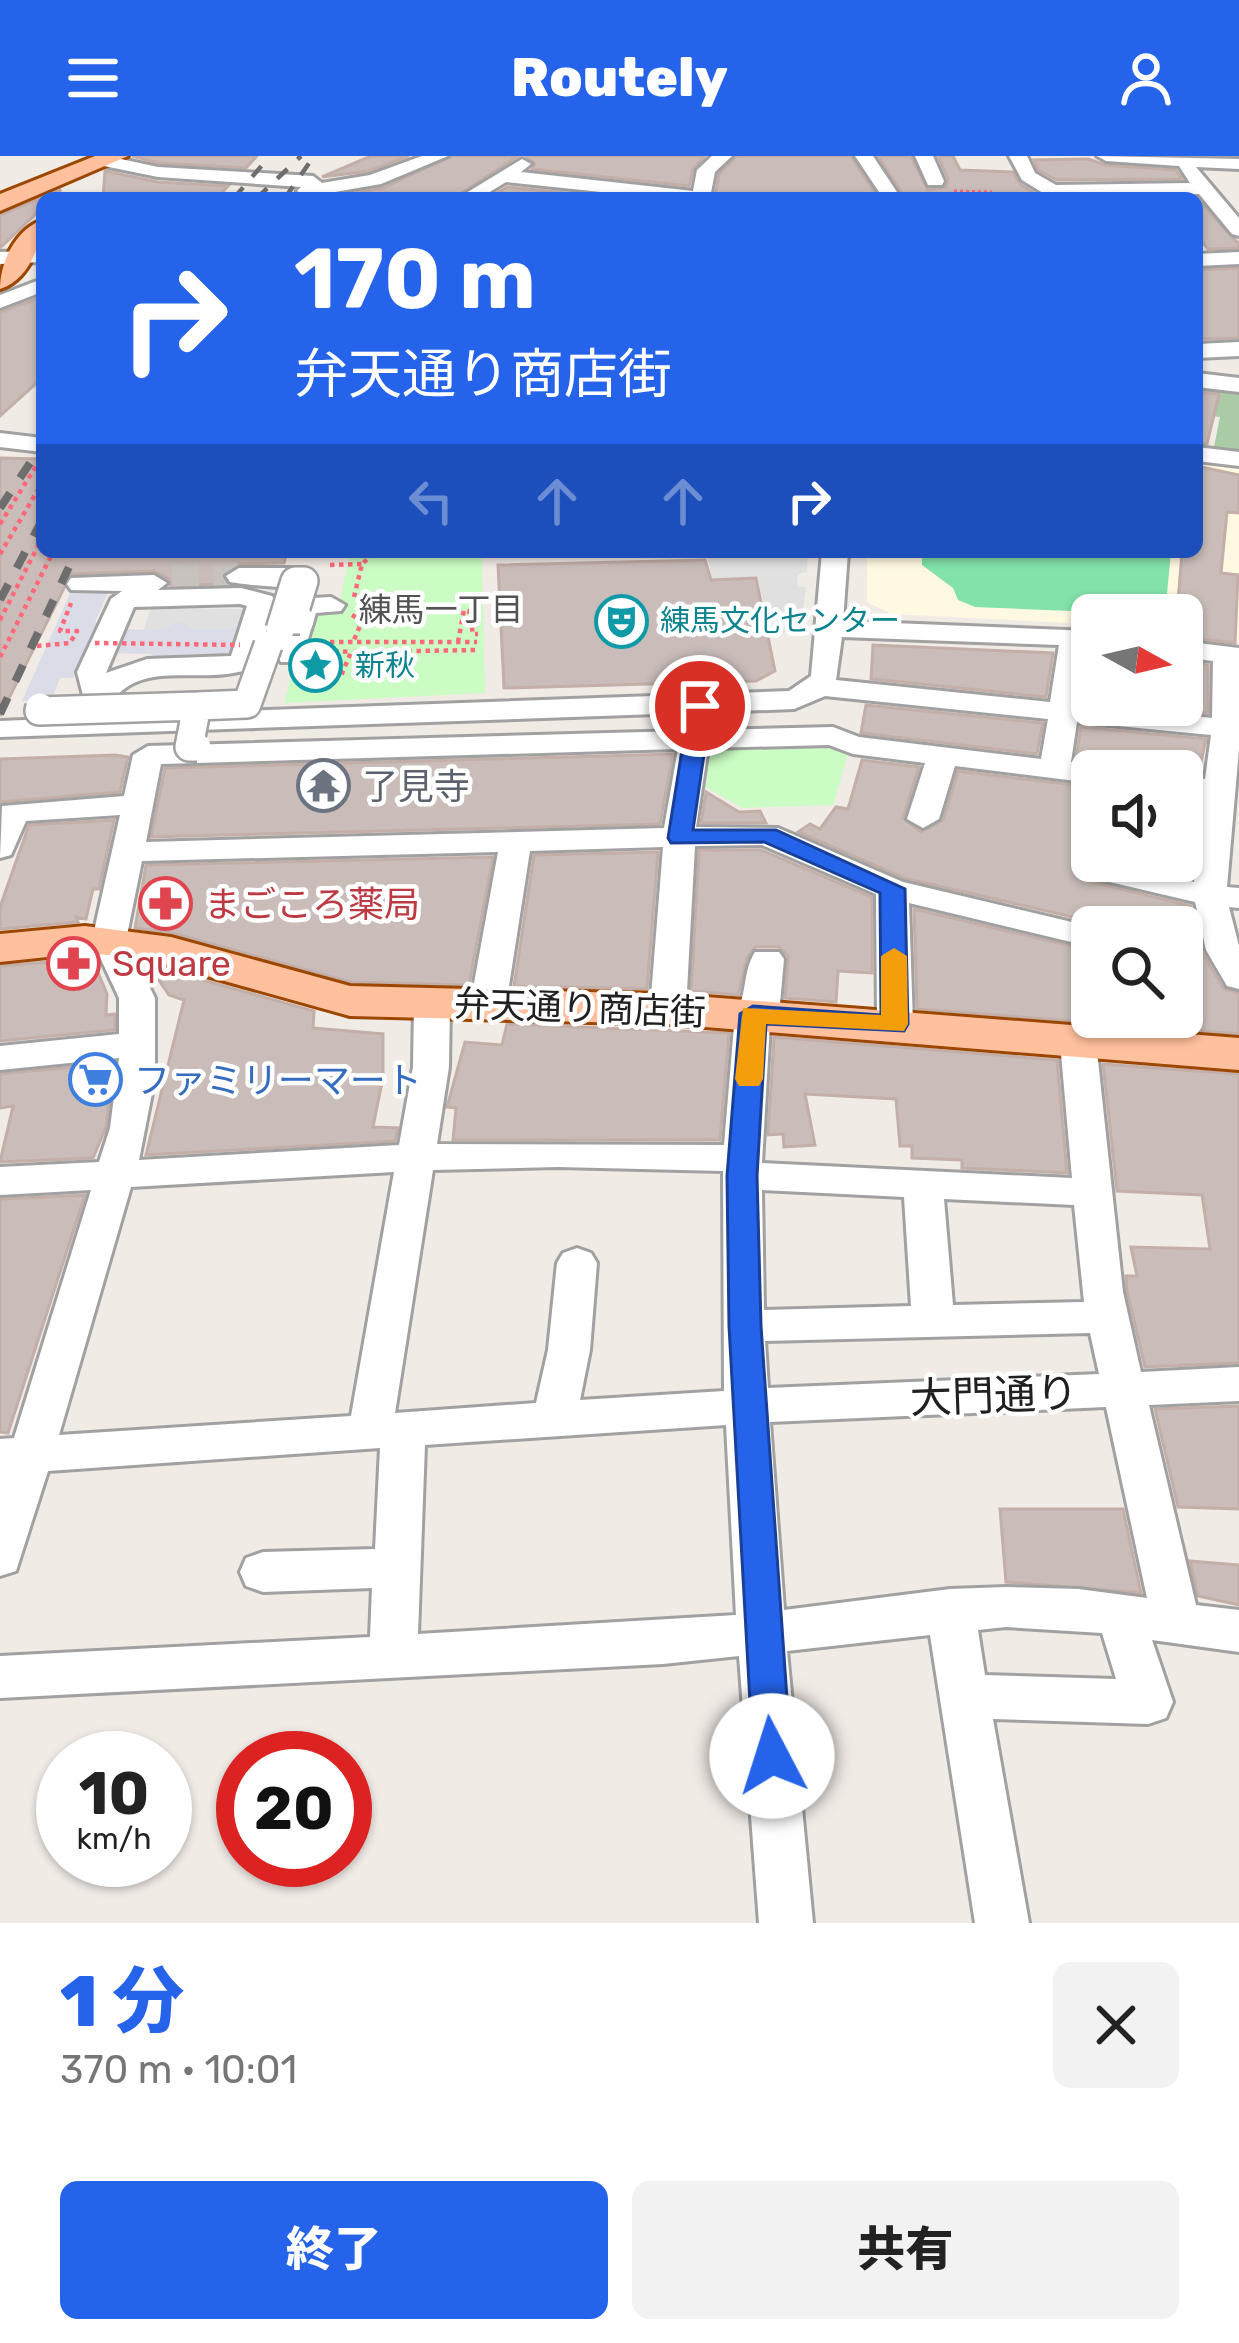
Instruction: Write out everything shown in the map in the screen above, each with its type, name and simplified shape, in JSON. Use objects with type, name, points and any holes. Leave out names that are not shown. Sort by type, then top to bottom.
[{"type":"main road","points":[[0,202],[105,158]]},
{"type":"main road","points":[[0,192],[57,176]]},
{"type":"main road","points":[[0,281],[20,258]]},
{"type":"main road","name":"弁天通り商店街","points":[[0,948],[109,940],[138,944],[304,994],[432,1004],[668,1009],[1239,1054]]},
{"type":"street","points":[[105,158],[158,172],[318,192],[439,156]]},
{"type":"street","points":[[477,192],[535,156]]},
{"type":"street","points":[[702,192],[706,170],[723,156]]},
{"type":"street","points":[[864,156],[888,192]]},
{"type":"street","points":[[923,156],[934,181]]},
{"type":"street","points":[[1018,156],[1028,176],[1055,192]]},
{"type":"street","points":[[1106,156],[1239,164]]},
{"type":"street","points":[[318,192],[328,159]]},
{"type":"street","points":[[1182,160],[1235,226]]},
{"type":"street","points":[[504,176],[647,192]]},
{"type":"street","points":[[1106,192],[1202,188]]},
{"type":"street","points":[[1203,223],[1235,226]]},
{"type":"street","points":[[1203,260],[1239,259]]},
{"type":"street","points":[[0,302],[36,287]]},
{"type":"street","points":[[1203,351],[1239,350]]},
{"type":"street","points":[[1203,381],[1239,385]]},
{"type":"street","points":[[1203,455],[1239,459]]},
{"type":"street","points":[[819,687],[825,676],[831,629],[835,558]]},
{"type":"street","points":[[239,576],[296,576],[285,638]]},
{"type":"street","points":[[80,584],[170,583],[172,577]]},
{"type":"street","points":[[85,726],[96,695],[110,680],[136,668],[238,665],[247,656],[262,602],[241,596],[124,599],[91,672],[96,695]]},
{"type":"street","points":[[331,605],[304,605],[248,704],[27,715],[85,726],[502,728],[695,739],[833,736],[853,745],[1071,771]]},
{"type":"street","points":[[831,629],[1071,638]]},
{"type":"street","points":[[1203,651],[1233,655],[1224,806],[1230,965]]},
{"type":"street","points":[[1054,769],[1071,680]]},
{"type":"street","points":[[0,1557],[16,1456],[129,1128],[136,998],[109,940],[148,755],[788,702],[819,687],[1062,711],[1230,720]]},
{"type":"street","points":[[196,706],[189,747],[197,747]]},
{"type":"street","points":[[668,1009],[680,838],[700,706]]},
{"type":"street","points":[[923,819],[943,754]]},
{"type":"street","points":[[0,848],[13,812],[136,804]]},
{"type":"street","points":[[127,852],[767,835],[892,889],[1071,932]]},
{"type":"street","points":[[488,1005],[516,840]]},
{"type":"street","points":[[1155,882],[1224,897]]},
{"type":"street","points":[[892,889],[895,1024]]},
{"type":"street","points":[[766,959],[743,1168],[745,1326],[762,1631],[786,1923]]},
{"type":"street","points":[[393,1656],[397,1568],[387,1432],[416,1161],[431,1067],[432,1004]]},
{"type":"street","points":[[1078,1042],[1090,1192],[1108,1317],[1176,1621]]},
{"type":"street","points":[[0,1058],[137,1044]]},
{"type":"street","points":[[0,1181],[664,1154],[743,1168],[923,1186],[1090,1192]]},
{"type":"street","points":[[923,1186],[933,1321]]},
{"type":"street","points":[[554,1419],[569,1350],[577,1263]]},
{"type":"street","points":[[745,1326],[1108,1317]]},
{"type":"street","name":"大門通り","points":[[16,1456],[749,1406],[1239,1384]]},
{"type":"street","points":[[263,1572],[397,1568]]},
{"type":"street","points":[[0,1677],[663,1642],[950,1610],[1054,1609],[1239,1631]]},
{"type":"street","points":[[950,1610],[1001,1923]]},
{"type":"street","points":[[965,1696],[1148,1702],[1120,1614]]},
{"type":"path","points":[[0,524],[26,442]]},
{"type":"path","points":[[0,554],[36,493]]},
{"type":"path","points":[[0,620],[36,550]]},
{"type":"path","points":[[0,657],[50,558]]},
{"type":"path","points":[[322,565],[362,564]]},
{"type":"path","points":[[63,658],[77,631],[60,631],[80,584]]},
{"type":"path","points":[[458,641],[464,610],[470,611],[477,642]]},
{"type":"path","points":[[95,643],[285,638]]},
{"type":"path","points":[[354,640],[477,642]]},
{"type":"path","points":[[300,696],[341,676],[351,652],[477,642]]},
{"type":"path","points":[[37,646],[72,643]]},
{"type":"shaded area","points":[[1203,458],[1239,463],[1239,641],[1203,637],[1203,594],[1071,594],[1071,623],[892,614],[867,602],[867,558],[1203,558]]},
{"type":"shaded area","points":[[708,558],[808,558],[807,572],[798,574],[797,586],[806,587],[800,633],[769,631],[758,577],[712,579]]},
{"type":"shaded area","points":[[72,589],[109,590],[95,622],[113,629],[160,630],[180,622],[193,629],[230,629],[244,624],[249,630],[301,630],[231,659],[187,654],[165,665],[151,654],[103,653],[81,660],[73,678],[60,678],[51,701],[22,701]]},
{"type":"shaded area","points":[[151,608],[245,609],[231,654],[143,631]]},
{"type":"green space","points":[[1203,387],[1239,390],[1239,456],[1213,452],[1220,417],[1203,415]]},
{"type":"green space","points":[[349,558],[482,558],[485,693],[284,703],[310,610],[338,610]]},
{"type":"green space","points":[[922,558],[1170,558],[1167,594],[1071,594],[1071,611],[975,607],[958,600],[953,588],[922,565]]},
{"type":"green space","points":[[830,742],[849,751],[833,805],[742,808],[696,781],[703,744]]},
{"type":"building","points":[[132,156],[257,156],[246,168],[159,163]]},
{"type":"building","points":[[371,156],[409,156],[369,171],[322,177]]},
{"type":"building","points":[[452,156],[518,156],[463,192],[361,192],[383,188]]},
{"type":"building","points":[[526,156],[705,156],[693,169],[689,186],[532,169],[535,164]]},
{"type":"building","points":[[736,156],[851,156],[874,192],[716,192],[719,174]]},
{"type":"building","points":[[878,156],[911,156],[928,190],[946,187],[948,179],[938,156],[953,156],[960,170],[1013,172],[1033,192],[901,192]]},
{"type":"building","points":[[1088,159],[1106,165],[1176,170],[1182,179],[1057,180],[1038,170],[1034,160]]},
{"type":"building","points":[[105,171],[158,182],[228,186],[222,192],[103,192]]},
{"type":"building","points":[[507,187],[556,192],[499,192]]},
{"type":"building","points":[[36,200],[36,214],[0,248],[0,215]]},
{"type":"building","points":[[1203,205],[1239,244],[1239,248],[1208,249],[1203,243]]},
{"type":"building","points":[[1239,268],[1239,338],[1203,339],[1203,270]]},
{"type":"building","points":[[36,299],[36,383],[0,416],[0,312]]},
{"type":"building","points":[[1203,393],[1219,394],[1207,444],[1203,444]]},
{"type":"building","points":[[0,458],[36,459],[36,558],[285,558],[284,563],[237,564],[222,575],[226,584],[170,585],[169,579],[154,571],[71,574],[0,716]]},
{"type":"building","points":[[1203,467],[1239,475],[1239,513],[1227,512],[1221,573],[1238,575],[1235,643],[1203,639],[1203,594],[1179,594],[1182,558],[1203,558]]},
{"type":"building","points":[[705,560],[711,580],[756,578],[775,671],[756,681],[504,688],[498,565]]},
{"type":"building","points":[[873,645],[1053,653],[1046,697],[871,679]]},
{"type":"building","points":[[1203,664],[1208,665],[1208,713],[1203,712]]},
{"type":"building","points":[[866,705],[1043,723],[1037,754],[861,733]]},
{"type":"building","points":[[1081,727],[1206,739],[1203,753],[1077,750]]},
{"type":"building","points":[[673,754],[660,824],[151,837],[165,768]]},
{"type":"building","points":[[128,757],[120,792],[0,802],[0,759]]},
{"type":"building","points":[[862,760],[919,767],[903,818],[921,832],[943,820],[958,771],[1071,784],[1071,882],[1091,882],[1191,906],[1071,906],[1071,917],[904,878],[798,832],[810,824],[820,829],[836,807],[848,809]]},
{"type":"building","points":[[706,792],[739,812],[760,811],[766,823],[701,823]]},
{"type":"building","points":[[114,820],[99,889],[93,889],[86,919],[0,929],[0,907],[29,825]]},
{"type":"building","points":[[699,850],[761,850],[872,897],[872,973],[838,971],[836,1002],[785,998],[788,956],[779,947],[755,947],[747,958],[738,995],[691,991]]},
{"type":"building","points":[[658,852],[647,989],[514,986],[534,855]]},
{"type":"building","points":[[493,857],[469,985],[351,982],[172,933],[135,928],[146,865]]},
{"type":"building","points":[[914,909],[1071,946],[1071,1021],[917,1009]]},
{"type":"building","points":[[1203,954],[1223,988],[1239,993],[1239,1034],[1203,1031]]},
{"type":"building","points":[[92,958],[107,994],[106,1015],[115,1014],[115,1030],[0,1041],[0,966]]},
{"type":"building","points":[[174,972],[314,1011],[313,1028],[383,1034],[383,1077],[373,1127],[398,1128],[395,1141],[146,1155],[184,1000],[169,995],[154,973]]},
{"type":"building","points":[[507,1024],[729,1033],[720,1140],[453,1140],[456,1108],[447,1107],[465,1042],[502,1045]]},
{"type":"building","points":[[774,1037],[1057,1060],[1067,1173],[962,1168],[962,1160],[912,1158],[912,1146],[900,1146],[896,1099],[805,1094],[815,1145],[784,1147],[783,1134],[768,1135]]},
{"type":"building","points":[[114,1063],[106,1127],[93,1158],[0,1162],[13,1106],[0,1108],[0,1074]]},
{"type":"building","points":[[1103,1064],[1239,1074],[1239,1363],[1145,1367],[1127,1291],[1126,1276],[1137,1276],[1131,1247],[1210,1249],[1202,1195],[1117,1191]]},
{"type":"building","points":[[85,1195],[8,1433],[0,1432],[0,1199]]},
{"type":"building","points":[[1239,1406],[1239,1509],[1178,1507],[1155,1409]]},
{"type":"building","points":[[1000,1509],[1123,1509],[1141,1593],[1006,1582]]},
{"type":"building","points":[[1190,1561],[1239,1565],[1239,1605],[1198,1596]]},
{"type":"tunnel","points":[[172,577],[239,576]]},
{"type":"railway","points":[[239,192],[270,156]]},
{"type":"railway","points":[[263,192],[301,156]]},
{"type":"railway","points":[[289,192],[314,156]]},
{"type":"railway","points":[[0,508],[36,454]]},
{"type":"railway","points":[[0,600],[36,531]]},
{"type":"railway","points":[[0,714],[73,558]]},
{"type":"slow traffic","points":[[749,1079],[753,1014],[895,1024],[894,956]]},
{"type":"place","name":"練馬文化センター","points":[[621,621]]},
{"type":"place","name":"新秋","points":[[316,666]]},
{"type":"place","name":"了見寺","points":[[323,786]]},
{"type":"place","name":"まごころ薬局","points":[[165,904]]},
{"type":"place","name":"Square","points":[[73,963]]},
{"type":"place","name":"ファミリーマート","points":[[95,1080]]},
{"type":"district","name":"練馬一丁目","points":[[441,609]]},
{"type":"route","points":[[700,706],[680,838],[767,835],[892,889],[895,1024],[753,1014],[742,1176],[745,1326],[772,1756]]}]
